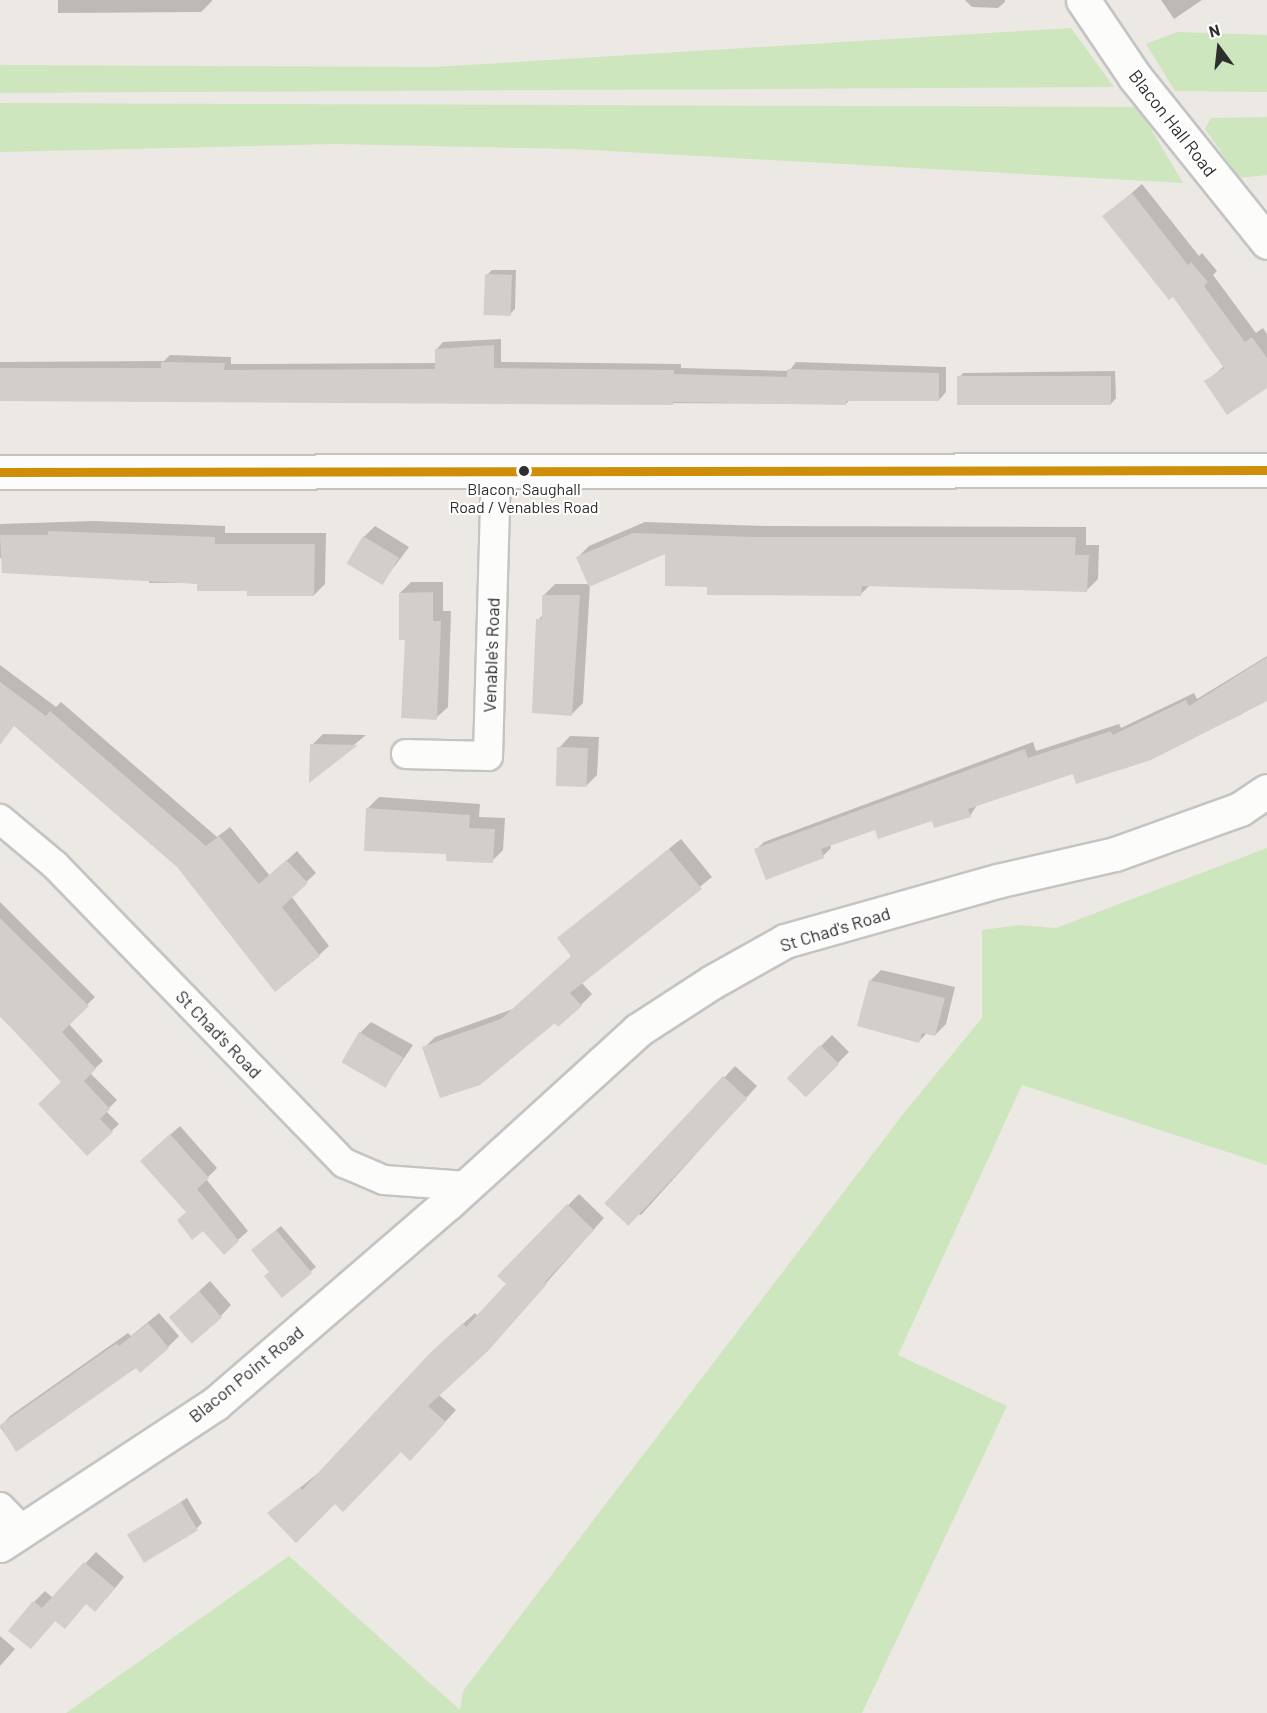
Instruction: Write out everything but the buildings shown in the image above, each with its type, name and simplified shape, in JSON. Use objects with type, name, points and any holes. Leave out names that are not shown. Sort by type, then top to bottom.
[{"type":"street","name":"Blacon Hall Road","points":[[1083,0],[1136,77],[1267,242]]},
{"type":"street","points":[[0,472],[1267,470]]},
{"type":"street","name":"Venable's Road","points":[[406,754],[488,756],[496,473]]},
{"type":"street","name":"St Chad's Road","points":[[0,819],[55,865],[344,1163],[384,1180],[457,1194],[638,1030],[785,941],[997,881],[1115,854],[1240,809],[1267,791]]},
{"type":"street","name":"Blacon Point Road","points":[[7,1527],[216,1403],[457,1194]]},
{"type":"green space","points":[[1071,28],[1114,87],[0,93],[0,65],[435,67]]},
{"type":"green space","points":[[1177,32],[1267,35],[1267,92],[1175,91],[1146,44]]},
{"type":"green space","points":[[0,103],[1138,107],[1183,183],[573,149],[335,144],[0,152]]},
{"type":"green space","points":[[1267,117],[1267,175],[1239,178],[1205,129],[1211,118]]},
{"type":"green space","points":[[1267,848],[1267,1165],[1022,1085],[898,1355],[1007,1406],[862,1713],[66,1713],[289,1556],[460,1710],[463,1691],[907,1109],[982,1018],[982,930],[1020,925],[1056,928]]},
{"type":"transit line","points":[[0,472],[1267,470]]},
{"type":"place","name":"Blacon, Saughall Road / Venables Road","points":[[524,471]]}]
